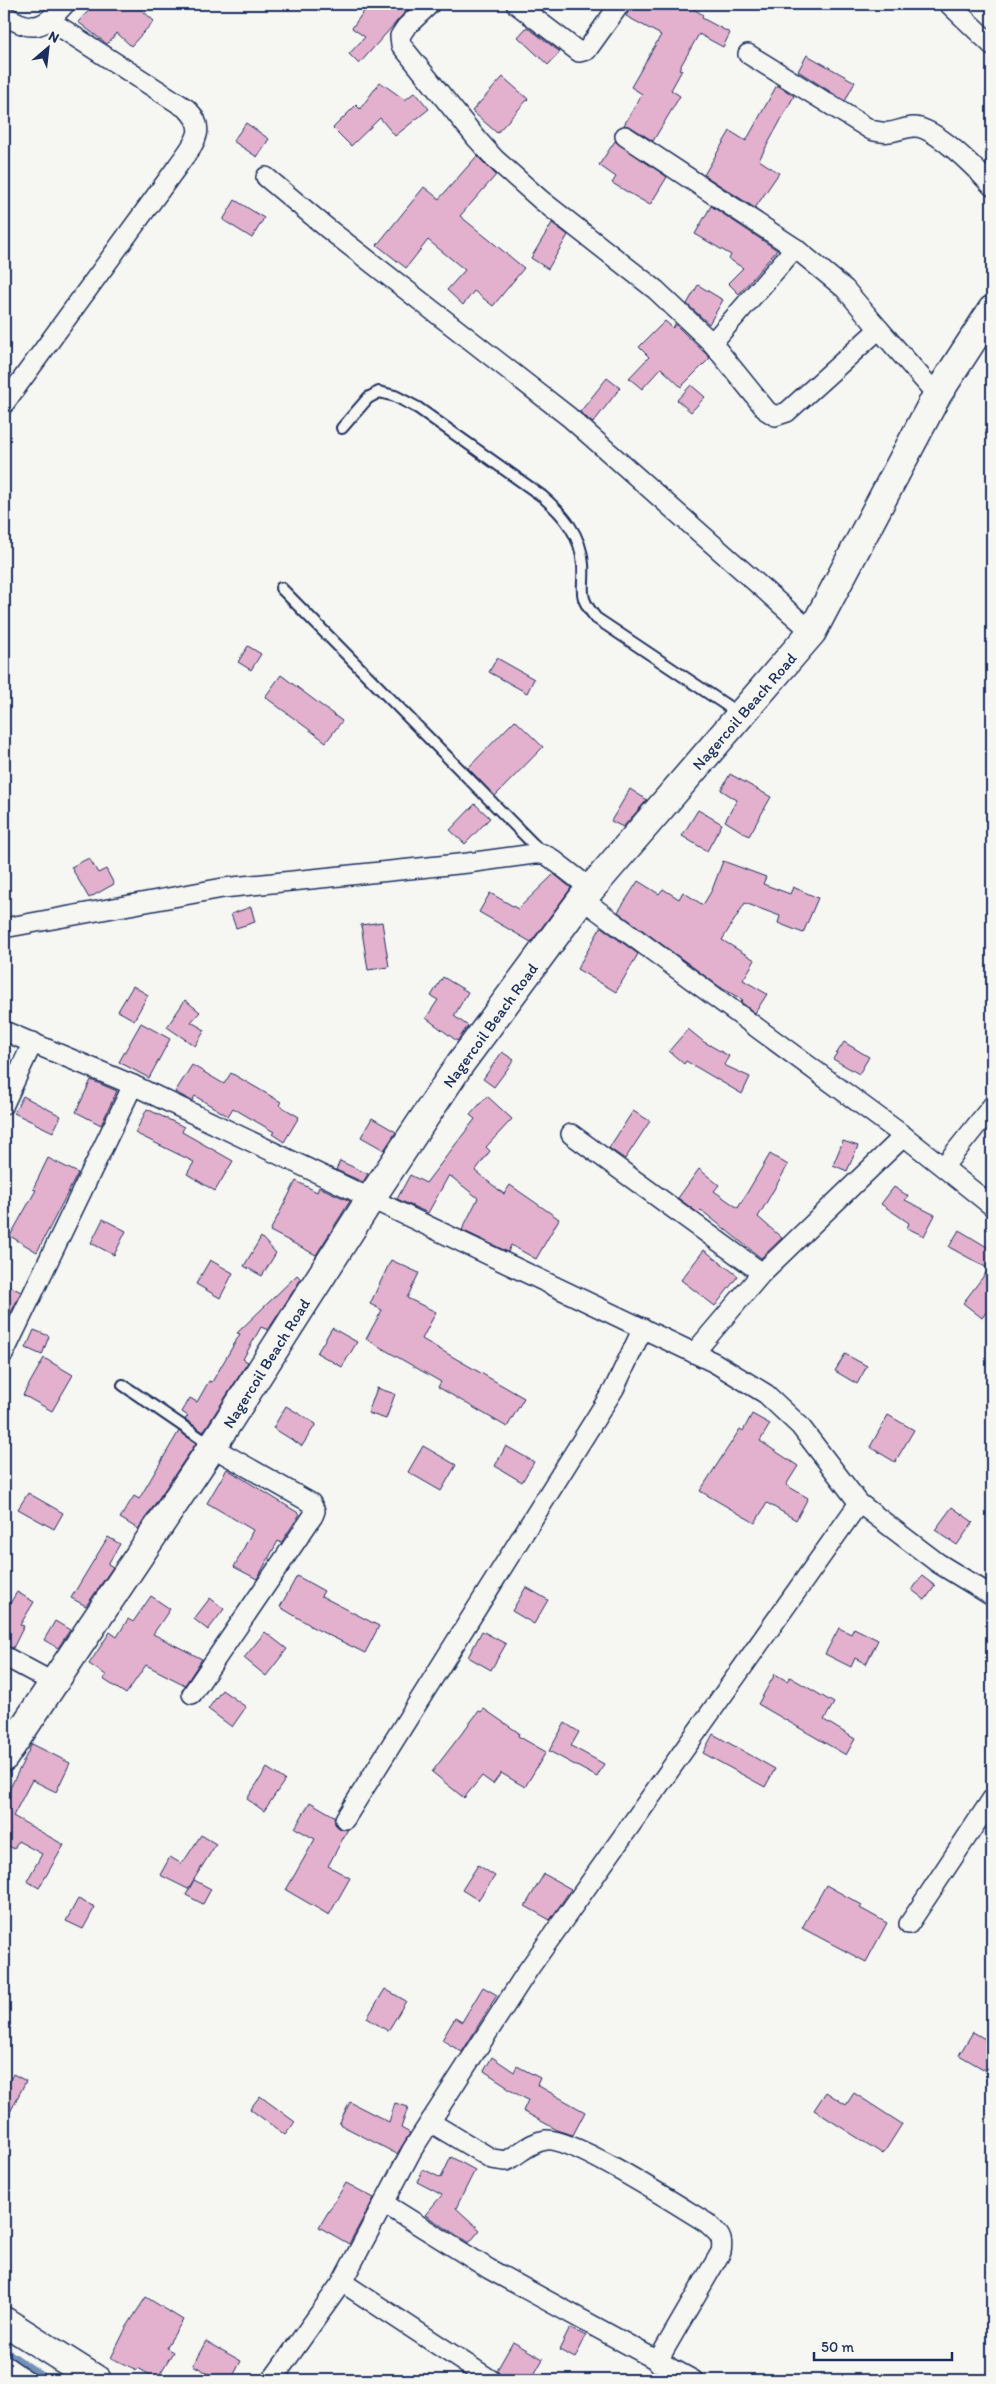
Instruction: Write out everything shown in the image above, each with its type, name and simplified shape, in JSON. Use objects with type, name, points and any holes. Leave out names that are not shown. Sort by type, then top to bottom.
[{"type":"main road","name":"Nagercoil Beach Road","points":[[9,1739],[54,1683],[212,1447],[371,1198],[460,1064],[587,894],[812,632],[937,395],[992,310]]},
{"type":"main road","points":[[4,2321],[97,2380]]},
{"type":"street","points":[[4,16],[20,26],[35,27],[49,20],[65,4]]},
{"type":"street","points":[[430,4],[406,27],[400,36],[401,45],[476,139],[541,200],[656,290],[712,343],[762,405],[774,416],[782,414],[795,406],[878,329]]},
{"type":"street","points":[[516,4],[579,52],[587,50],[617,5]]},
{"type":"street","points":[[949,4],[992,45]]},
{"type":"street","points":[[4,404],[177,167],[194,141],[199,129],[196,118],[187,109],[49,20]]},
{"type":"street","points":[[748,54],[871,130],[884,134],[913,127],[925,128],[965,158],[992,186]]},
{"type":"street","points":[[625,136],[795,248],[845,289],[937,395]]},
{"type":"street","points":[[266,177],[327,228],[569,417],[812,632]]},
{"type":"street","points":[[712,343],[795,248]]},
{"type":"street","points":[[4,928],[223,888],[543,854],[587,894],[944,1166],[992,1206]]},
{"type":"street","points":[[4,1031],[133,1085],[371,1198],[694,1353],[766,1394],[800,1426],[859,1503],[938,1563],[992,1596]]},
{"type":"street","points":[[4,1104],[33,1042]]},
{"type":"street","points":[[4,1353],[133,1085]]},
{"type":"street","points":[[944,1166],[992,1106]]},
{"type":"street","points":[[570,1134],[762,1273]]},
{"type":"street","points":[[694,1353],[762,1273],[904,1136]]},
{"type":"street","points":[[345,1819],[614,1389],[643,1328]]},
{"type":"street","points":[[192,1694],[314,1516],[315,1511],[311,1503],[212,1447]]},
{"type":"street","points":[[272,2380],[342,2282],[412,2150],[528,1970],[859,1503]]},
{"type":"street","points":[[4,1656],[54,1683]]},
{"type":"street","points":[[910,1924],[992,1798]]},
{"type":"street","points":[[430,2122],[492,2159],[506,2161],[534,2142],[548,2140],[564,2143],[620,2170],[720,2234],[723,2242],[721,2252],[666,2371]]},
{"type":"street","points":[[385,2204],[489,2269],[666,2371],[693,2380]]},
{"type":"street","points":[[342,2282],[491,2380]]},
{"type":"street","points":[[4,2366],[26,2380]]},
{"type":"lane","points":[[342,428],[368,398],[379,392],[395,396],[418,408],[542,496],[560,511],[577,539],[583,564],[581,590],[586,606],[596,618],[741,715]]},
{"type":"lane","points":[[281,588],[543,854]]},
{"type":"lane","points":[[123,1384],[212,1447]]},
{"type":"building","points":[[95,4],[135,4],[154,21],[131,46],[117,33],[107,44],[78,22]]},
{"type":"building","points":[[369,4],[398,4],[407,10],[359,64],[349,54],[365,37],[352,28]]},
{"type":"building","points":[[633,4],[686,4],[703,15],[702,18],[730,33],[723,47],[699,34],[679,69],[682,70],[671,90],[680,96],[653,141],[631,127],[624,125],[642,94],[631,87],[661,35],[626,16]]},
{"type":"building","points":[[527,27],[560,52],[548,65],[518,37]]},
{"type":"building","points":[[807,55],[855,82],[845,101],[798,71]]},
{"type":"building","points":[[503,77],[528,99],[497,133],[472,111]]},
{"type":"building","points":[[380,82],[405,100],[415,92],[429,109],[395,136],[380,118],[351,146],[333,128],[356,105],[360,109]]},
{"type":"building","points":[[777,85],[794,96],[759,160],[779,173],[755,208],[704,175],[730,131],[746,141]]},
{"type":"building","points":[[246,123],[269,139],[257,157],[233,141]]},
{"type":"building","points":[[615,141],[667,177],[650,205],[612,183],[616,177],[599,165]]},
{"type":"building","points":[[477,156],[496,175],[460,216],[524,268],[493,306],[474,291],[463,305],[447,290],[465,270],[428,240],[406,268],[377,245],[424,187],[439,199]]},
{"type":"building","points":[[235,200],[264,218],[252,238],[223,220]]},
{"type":"building","points":[[711,206],[777,250],[739,294],[728,283],[743,268],[729,259],[731,255],[695,234]]},
{"type":"building","points":[[552,223],[568,235],[548,269],[531,258]]},
{"type":"building","points":[[698,285],[723,300],[709,324],[687,304]]},
{"type":"building","points":[[665,321],[673,328],[675,324],[710,358],[681,387],[661,368],[642,389],[629,378],[649,357],[639,347]]},
{"type":"building","points":[[607,378],[620,388],[593,423],[580,412]]},
{"type":"building","points":[[691,385],[705,397],[691,412],[677,400]]},
{"type":"building","points":[[248,646],[261,654],[251,670],[238,662]]},
{"type":"building","points":[[497,658],[534,679],[527,693],[489,672]]},
{"type":"building","points":[[281,675],[342,721],[326,742],[265,697]]},
{"type":"building","points":[[515,720],[543,747],[495,796],[468,768]]},
{"type":"building","points":[[730,774],[771,797],[749,836],[725,821],[737,800],[721,790]]},
{"type":"building","points":[[630,789],[647,800],[623,827],[611,821]]},
{"type":"building","points":[[475,804],[490,818],[465,844],[450,830]]},
{"type":"building","points":[[698,810],[722,824],[707,851],[682,836]]},
{"type":"building","points":[[89,858],[98,873],[106,869],[114,884],[89,898],[71,867]]},
{"type":"building","points":[[723,861],[766,877],[763,884],[790,894],[793,887],[818,898],[803,933],[778,923],[780,916],[745,903],[722,940],[755,960],[743,980],[767,994],[755,1013],[741,1002],[743,1000],[720,987],[618,912],[638,881],[659,894],[663,889],[679,899],[683,892],[703,905],[712,890]]},
{"type":"building","points":[[554,874],[571,888],[531,942],[479,912],[490,893],[518,909]]},
{"type":"building","points":[[251,907],[255,922],[236,928],[231,914]]},
{"type":"building","points":[[382,922],[389,967],[368,970],[361,925]]},
{"type":"building","points":[[601,927],[638,954],[616,992],[577,969]]},
{"type":"building","points":[[443,977],[468,992],[454,1016],[468,1026],[457,1041],[426,1018],[438,1000],[431,996]]},
{"type":"building","points":[[133,986],[148,995],[134,1020],[118,1011]]},
{"type":"building","points":[[185,1000],[200,1012],[191,1022],[205,1030],[195,1046],[167,1027]]},
{"type":"building","points":[[141,1023],[170,1039],[149,1078],[119,1062]]},
{"type":"building","points":[[688,1029],[704,1042],[729,1056],[724,1065],[750,1077],[742,1094],[686,1061],[684,1064],[669,1051]]},
{"type":"building","points":[[844,1042],[869,1057],[859,1074],[833,1059]]},
{"type":"building","points":[[502,1052],[514,1060],[494,1087],[483,1079]]},
{"type":"building","points":[[192,1065],[224,1084],[231,1073],[281,1102],[279,1105],[299,1117],[284,1142],[272,1134],[274,1132],[233,1108],[228,1116],[195,1096],[192,1101],[175,1092]]},
{"type":"building","points":[[91,1080],[117,1091],[101,1125],[76,1112]]},
{"type":"building","points":[[23,1096],[61,1116],[53,1132],[14,1113]]},
{"type":"building","points":[[487,1096],[512,1119],[486,1147],[490,1151],[475,1171],[504,1194],[510,1185],[559,1219],[536,1259],[511,1245],[508,1252],[462,1230],[478,1198],[449,1175],[428,1213],[397,1199],[410,1175],[426,1183],[475,1119],[470,1115]]},
{"type":"building","points":[[147,1109],[184,1127],[182,1132],[233,1161],[215,1191],[187,1174],[194,1162],[135,1133]]},
{"type":"building","points":[[633,1111],[650,1121],[625,1159],[609,1148]]},
{"type":"building","points":[[372,1118],[396,1132],[384,1150],[361,1137]]},
{"type":"building","points":[[843,1141],[858,1146],[847,1171],[833,1165]]},
{"type":"building","points":[[770,1154],[788,1165],[758,1217],[782,1238],[761,1258],[701,1210],[698,1213],[678,1198],[699,1169],[719,1185],[714,1191],[738,1208]]},
{"type":"building","points":[[48,1158],[78,1173],[37,1252],[10,1236],[36,1190],[33,1189]]},
{"type":"building","points":[[340,1161],[368,1174],[363,1182],[336,1170]]},
{"type":"building","points":[[296,1181],[317,1192],[319,1187],[350,1201],[316,1255],[270,1231]]},
{"type":"building","points":[[894,1187],[908,1196],[905,1200],[935,1215],[924,1236],[907,1228],[909,1223],[881,1204]]},
{"type":"building","points":[[103,1219],[126,1231],[114,1255],[91,1243]]},
{"type":"building","points":[[959,1230],[992,1250],[992,1304],[982,1318],[963,1303],[989,1269],[949,1247]]},
{"type":"building","points":[[261,1237],[276,1253],[262,1276],[244,1266]]},
{"type":"building","points":[[704,1250],[738,1276],[715,1306],[681,1280]]},
{"type":"building","points":[[210,1260],[233,1273],[220,1298],[196,1284]]},
{"type":"building","points":[[391,1260],[419,1273],[407,1298],[436,1312],[422,1339],[524,1398],[507,1427],[438,1387],[441,1382],[366,1339],[382,1310],[370,1304]]},
{"type":"building","points":[[297,1275],[301,1279],[268,1330],[261,1327],[243,1359],[248,1362],[203,1432],[185,1419],[188,1416],[182,1412],[190,1398],[197,1402],[209,1381],[212,1382],[240,1334],[237,1333]]},
{"type":"building","points":[[4,1283],[21,1292],[11,1313],[4,1309]]},
{"type":"building","points":[[332,1328],[357,1342],[342,1367],[317,1353]]},
{"type":"building","points":[[34,1330],[49,1336],[42,1355],[26,1348]]},
{"type":"building","points":[[845,1354],[867,1366],[857,1384],[835,1371]]},
{"type":"building","points":[[44,1358],[73,1375],[52,1411],[23,1395]]},
{"type":"building","points":[[377,1388],[395,1394],[386,1419],[368,1413]]},
{"type":"building","points":[[286,1406],[316,1424],[302,1446],[273,1428]]},
{"type":"building","points":[[752,1414],[770,1424],[760,1441],[798,1466],[786,1485],[808,1498],[796,1520],[767,1503],[755,1523],[700,1491],[740,1429],[743,1431]]},
{"type":"building","points":[[888,1415],[914,1430],[895,1462],[870,1447]]},
{"type":"building","points":[[179,1431],[196,1443],[138,1529],[120,1518],[134,1496],[139,1499]]},
{"type":"building","points":[[423,1446],[456,1465],[441,1491],[408,1472]]},
{"type":"building","points":[[506,1446],[534,1462],[522,1482],[495,1466]]},
{"type":"building","points":[[227,1469],[300,1514],[281,1543],[278,1541],[257,1579],[234,1567],[253,1530],[207,1503]]},
{"type":"building","points":[[28,1493],[63,1513],[54,1529],[18,1509]]},
{"type":"building","points":[[952,1507],[973,1522],[957,1545],[935,1530]]},
{"type":"building","points":[[108,1537],[120,1544],[108,1564],[113,1567],[86,1606],[71,1598]]},
{"type":"building","points":[[297,1576],[324,1591],[321,1596],[379,1626],[365,1653],[310,1626],[280,1607]]},
{"type":"building","points":[[922,1576],[935,1586],[925,1600],[912,1590]]},
{"type":"building","points":[[526,1587],[548,1600],[534,1624],[512,1611]]},
{"type":"building","points":[[17,1592],[34,1602],[20,1625],[24,1626],[13,1648],[4,1645],[4,1613]]},
{"type":"building","points":[[151,1596],[170,1609],[153,1634],[202,1659],[185,1685],[146,1665],[126,1694],[103,1679],[106,1675],[89,1664],[110,1632],[117,1637],[128,1619],[133,1622]]},
{"type":"building","points":[[210,1598],[224,1609],[208,1630],[194,1619]]},
{"type":"building","points":[[55,1621],[70,1630],[58,1648],[44,1640]]},
{"type":"building","points":[[839,1628],[851,1634],[854,1628],[878,1640],[866,1664],[855,1658],[851,1667],[825,1654]]},
{"type":"building","points":[[482,1631],[506,1644],[491,1670],[468,1657]]},
{"type":"building","points":[[265,1632],[287,1649],[266,1676],[244,1658]]},
{"type":"building","points":[[775,1674],[787,1681],[790,1677],[834,1703],[824,1720],[855,1739],[846,1755],[758,1704]]},
{"type":"building","points":[[222,1690],[246,1707],[232,1727],[208,1709]]},
{"type":"building","points":[[484,1709],[519,1733],[518,1736],[546,1752],[525,1787],[501,1773],[493,1784],[482,1776],[464,1798],[432,1772],[479,1711],[481,1712]]},
{"type":"building","points":[[565,1723],[579,1732],[571,1746],[604,1764],[597,1777],[549,1751]]},
{"type":"building","points":[[713,1734],[775,1769],[765,1787],[703,1753]]},
{"type":"building","points":[[32,1744],[70,1763],[56,1792],[32,1780],[13,1816],[64,1845],[39,1888],[27,1881],[42,1854],[18,1841],[14,1849],[4,1843],[4,1800]]},
{"type":"building","points":[[267,1768],[285,1780],[264,1811],[247,1799]]},
{"type":"building","points":[[310,1802],[334,1816],[335,1824],[339,1828],[348,1829],[328,1866],[350,1878],[329,1915],[286,1890],[315,1839],[295,1828]]},
{"type":"building","points":[[201,1835],[216,1844],[188,1889],[160,1875],[170,1857],[182,1864]]},
{"type":"building","points":[[478,1865],[495,1876],[478,1900],[462,1890]]},
{"type":"building","points":[[544,1874],[571,1889],[550,1920],[525,1906]]},
{"type":"building","points":[[194,1880],[211,1889],[203,1904],[186,1895]]},
{"type":"building","points":[[826,1885],[862,1905],[860,1908],[887,1923],[866,1962],[802,1928]]},
{"type":"building","points":[[78,1899],[95,1907],[83,1929],[66,1921]]},
{"type":"building","points":[[483,1987],[497,1995],[462,2052],[442,2040],[455,2018],[462,2022]]},
{"type":"building","points":[[385,1989],[406,2001],[388,2031],[367,2018]]},
{"type":"building","points":[[973,2032],[992,2043],[992,2074],[959,2055]]},
{"type":"building","points":[[492,2057],[514,2072],[517,2066],[540,2078],[537,2085],[585,2112],[573,2135],[559,2131],[523,2111],[528,2100],[506,2088],[507,2086],[484,2071]]},
{"type":"building","points":[[13,2074],[26,2081],[4,2124],[4,2092]]},
{"type":"building","points":[[826,2092],[846,2105],[854,2093],[902,2124],[883,2154],[814,2110]]},
{"type":"building","points":[[260,2096],[295,2122],[285,2135],[250,2109]]},
{"type":"building","points":[[350,2102],[389,2122],[395,2103],[408,2107],[401,2128],[410,2133],[397,2154],[339,2124]]},
{"type":"building","points":[[451,2157],[475,2170],[456,2208],[480,2230],[469,2243],[425,2215],[442,2195],[417,2182],[423,2169],[441,2178]]},
{"type":"building","points":[[346,2183],[374,2198],[349,2244],[319,2227]]},
{"type":"building","points":[[146,2297],[183,2320],[166,2348],[173,2352],[157,2379],[138,2368],[137,2370],[111,2358],[126,2328]]},
{"type":"building","points":[[570,2328],[586,2336],[575,2358],[559,2350]]},
{"type":"building","points":[[206,2341],[241,2361],[231,2380],[220,2380],[193,2365]]},
{"type":"building","points":[[513,2342],[543,2359],[531,2380],[502,2380],[497,2370]]},
{"type":"waterway","points":[[4,2349],[50,2380]]}]
